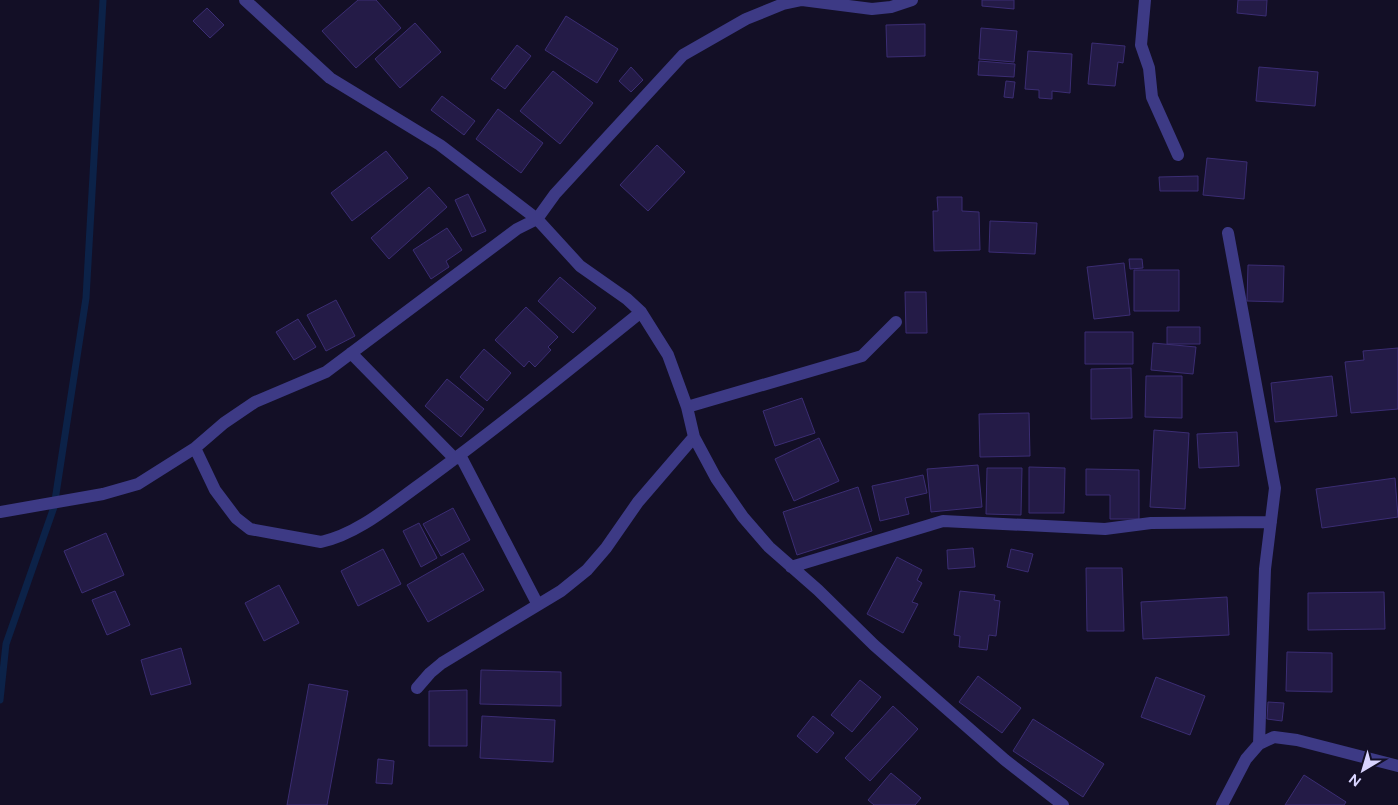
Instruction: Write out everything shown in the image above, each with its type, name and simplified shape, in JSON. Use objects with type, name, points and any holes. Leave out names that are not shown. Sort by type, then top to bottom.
[{"type":"street","points":[[245,0],[330,78],[440,145],[537,219],[580,266],[641,312],[668,355],[687,407],[694,437],[716,478],[743,517],[768,547],[818,590],[874,645],[1005,760],[1063,805]]},
{"type":"street","points":[[0,512],[103,494],[138,484],[195,448],[224,423],[255,402],[326,372],[517,229],[537,219],[556,194],[683,55],[746,19],[783,4],[802,0],[872,9],[891,7],[912,0]]},
{"type":"street","points":[[1144,0],[1141,45],[1148,68],[1152,97],[1178,155]]},
{"type":"street","points":[[1228,233],[1275,488],[1265,569],[1259,744]]},
{"type":"street","points":[[195,448],[215,490],[236,518],[250,529],[321,542],[331,540],[357,527],[457,457],[641,312]]},
{"type":"street","points":[[687,407],[862,356],[896,322]]},
{"type":"street","points":[[351,353],[457,457],[538,606]]},
{"type":"street","points":[[417,688],[442,663],[538,606],[561,591],[587,570],[606,548],[638,502],[694,437]]},
{"type":"street","points":[[791,567],[943,521],[1105,528],[1151,523],[1271,522]]},
{"type":"street","points":[[1222,805],[1246,758],[1259,744],[1274,738],[1297,740],[1398,766]]},
{"type":"building","points":[[358,0],[376,0],[401,28],[356,68],[322,31]]},
{"type":"building","points":[[982,0],[1014,0],[1014,9],[982,6]]},
{"type":"building","points":[[1238,0],[1267,0],[1266,16],[1237,13]]},
{"type":"building","points":[[207,8],[224,25],[210,38],[193,21]]},
{"type":"building","points":[[566,16],[618,49],[597,83],[545,50]]},
{"type":"building","points":[[415,23],[441,52],[400,88],[375,59]]},
{"type":"building","points":[[925,24],[925,56],[887,57],[886,25]]},
{"type":"building","points":[[981,28],[1017,31],[1014,62],[979,59]]},
{"type":"building","points":[[1092,43],[1125,46],[1123,63],[1118,62],[1115,86],[1088,84]]},
{"type":"building","points":[[517,45],[531,56],[505,89],[491,79]]},
{"type":"building","points":[[1028,51],[1072,54],[1070,93],[1052,91],[1052,99],[1039,98],[1039,90],[1025,89]]},
{"type":"building","points":[[979,61],[1015,64],[1014,77],[978,75]]},
{"type":"building","points":[[631,67],[643,80],[631,92],[619,81]]},
{"type":"building","points":[[1259,67],[1318,72],[1315,106],[1256,101]]},
{"type":"building","points":[[553,71],[593,103],[560,144],[520,111]]},
{"type":"building","points":[[1006,81],[1015,82],[1013,98],[1004,97]]},
{"type":"building","points":[[442,96],[475,121],[464,135],[431,110]]},
{"type":"building","points":[[498,109],[543,143],[521,173],[476,139]]},
{"type":"building","points":[[657,145],[685,172],[648,211],[620,185]]},
{"type":"building","points":[[386,151],[408,178],[352,221],[331,193]]},
{"type":"building","points":[[1207,158],[1247,162],[1244,199],[1203,195]]},
{"type":"building","points":[[1198,176],[1198,191],[1160,191],[1159,177]]},
{"type":"building","points":[[429,187],[447,207],[389,259],[371,238]]},
{"type":"building","points":[[468,194],[486,231],[472,237],[455,200]]},
{"type":"building","points":[[937,197],[962,197],[962,211],[979,212],[980,250],[934,251],[933,211],[938,211]]},
{"type":"building","points":[[990,221],[1037,223],[1035,254],[989,252]]},
{"type":"building","points":[[447,228],[462,250],[446,261],[449,267],[431,279],[413,250]]},
{"type":"building","points":[[1129,259],[1142,259],[1143,268],[1130,269]]},
{"type":"building","points":[[1124,263],[1130,315],[1094,319],[1087,267]]},
{"type":"building","points":[[1248,265],[1284,266],[1283,302],[1247,301]]},
{"type":"building","points":[[1134,270],[1179,270],[1179,311],[1134,311]]},
{"type":"building","points":[[560,277],[596,308],[573,333],[538,301]]},
{"type":"building","points":[[905,292],[926,292],[927,333],[906,333]]},
{"type":"building","points":[[336,300],[355,336],[326,351],[307,315]]},
{"type":"building","points":[[526,307],[558,337],[548,347],[551,350],[535,367],[529,361],[524,367],[495,340]]},
{"type":"building","points":[[298,319],[316,347],[294,360],[276,332]]},
{"type":"building","points":[[1167,327],[1200,327],[1200,344],[1167,344]]},
{"type":"building","points":[[1085,332],[1133,332],[1133,364],[1085,364]]},
{"type":"building","points":[[1153,343],[1196,347],[1193,374],[1151,370]]},
{"type":"building","points":[[1398,348],[1398,409],[1351,413],[1345,362],[1364,360],[1363,351]]},
{"type":"building","points":[[484,349],[511,373],[487,401],[460,377]]},
{"type":"building","points":[[1131,368],[1132,418],[1091,419],[1091,369]]},
{"type":"building","points":[[1146,376],[1182,376],[1182,418],[1145,417]]},
{"type":"building","points":[[1332,376],[1337,416],[1275,422],[1271,383]]},
{"type":"building","points":[[447,379],[484,409],[461,437],[425,406]]},
{"type":"building","points":[[802,398],[815,433],[775,446],[763,411]]},
{"type":"building","points":[[1029,413],[1030,456],[980,457],[979,414]]},
{"type":"building","points":[[1154,430],[1189,433],[1185,509],[1150,507]]},
{"type":"building","points":[[1237,432],[1239,466],[1199,468],[1197,434]]},
{"type":"building","points":[[819,438],[839,481],[794,501],[775,459]]},
{"type":"building","points":[[978,465],[982,507],[931,512],[927,469]]},
{"type":"building","points":[[1029,467],[1065,468],[1064,513],[1029,513]]},
{"type":"building","points":[[987,468],[1022,468],[1021,515],[986,514]]},
{"type":"building","points":[[1086,469],[1139,470],[1139,519],[1110,519],[1110,495],[1086,495]]},
{"type":"building","points":[[923,475],[927,493],[905,498],[909,514],[880,521],[872,486]]},
{"type":"building","points":[[1395,478],[1398,517],[1322,528],[1316,489]]},
{"type":"building","points":[[858,487],[872,531],[797,555],[783,512]]},
{"type":"building","points":[[453,508],[470,540],[441,556],[423,524]]},
{"type":"building","points":[[419,523],[437,558],[421,567],[403,531]]},
{"type":"building","points":[[106,533],[124,575],[82,593],[64,551]]},
{"type":"building","points":[[973,548],[975,567],[948,569],[947,550]]},
{"type":"building","points":[[383,549],[401,584],[358,606],[341,571]]},
{"type":"building","points":[[1011,549],[1033,554],[1028,572],[1007,567]]},
{"type":"building","points":[[463,553],[484,590],[428,622],[407,585]]},
{"type":"building","points":[[897,557],[922,570],[917,580],[922,583],[912,602],[918,604],[903,633],[867,614]]},
{"type":"building","points":[[1086,568],[1122,568],[1124,631],[1087,631]]},
{"type":"building","points":[[279,585],[299,623],[264,641],[245,603]]},
{"type":"building","points":[[115,591],[130,625],[107,635],[92,600]]},
{"type":"building","points":[[960,591],[995,595],[994,600],[1000,601],[996,636],[989,635],[987,650],[959,647],[960,636],[954,635]]},
{"type":"building","points":[[1384,592],[1385,629],[1308,630],[1308,593]]},
{"type":"building","points":[[1227,597],[1229,635],[1143,639],[1141,602]]},
{"type":"building","points":[[181,648],[191,684],[151,695],[141,660]]},
{"type":"building","points":[[1287,652],[1332,653],[1332,692],[1286,691]]},
{"type":"building","points":[[481,670],[561,672],[561,706],[480,704]]},
{"type":"building","points":[[978,676],[1021,708],[1002,733],[959,702]]},
{"type":"building","points":[[1156,677],[1205,696],[1190,735],[1141,717]]},
{"type":"building","points":[[860,680],[881,697],[852,732],[831,715]]},
{"type":"building","points":[[309,684],[348,691],[327,805],[287,805]]},
{"type":"building","points":[[467,690],[467,746],[429,746],[429,691]]},
{"type":"building","points":[[1268,702],[1284,703],[1282,721],[1267,719]]},
{"type":"building","points":[[893,706],[918,729],[870,781],[845,758]]},
{"type":"building","points":[[482,716],[555,720],[553,762],[480,758]]},
{"type":"building","points":[[813,716],[834,733],[817,753],[797,736]]},
{"type":"building","points":[[1033,719],[1104,764],[1083,797],[1013,751]]},
{"type":"building","points":[[378,759],[394,761],[392,784],[376,783]]},
{"type":"building","points":[[891,773],[921,798],[915,805],[874,805],[868,800]]},
{"type":"building","points":[[1304,775],[1346,802],[1344,805],[1285,805]]},
{"type":"waterway","points":[[0,700],[6,644],[54,507],[86,298],[103,0]]}]
